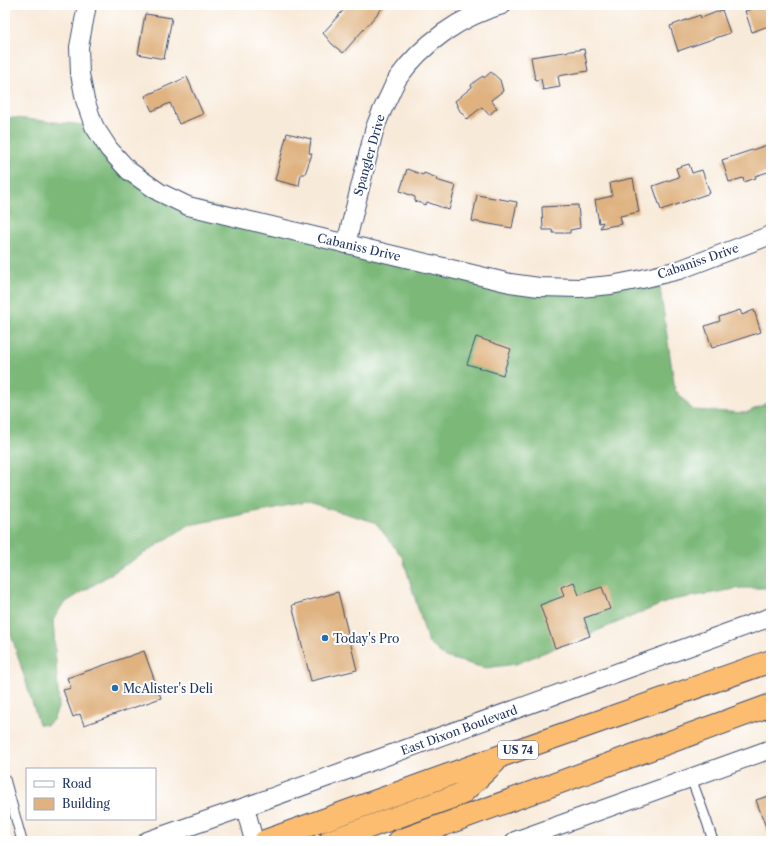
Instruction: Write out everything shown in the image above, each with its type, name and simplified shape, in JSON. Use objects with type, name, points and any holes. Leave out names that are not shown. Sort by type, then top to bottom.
[{"type":"highway","name":"US 74","points":[[265,841],[771,661]]},
{"type":"highway","points":[[399,841],[771,705]]},
{"type":"highway","points":[[330,841],[461,794],[501,756]]},
{"type":"street","name":"Cabaniss Drive","points":[[87,5],[79,47],[80,74],[85,100],[94,126],[109,149],[128,171],[159,192],[188,206],[510,283],[539,287],[580,288],[611,285],[642,279],[679,270],[771,235]]},
{"type":"street","name":"Spangler Drive","points":[[346,244],[374,131],[379,116],[397,79],[411,61],[433,41],[455,25],[490,8],[502,5]]},
{"type":"street","name":"East Dixon Boulevard","points":[[147,841],[771,617]]},
{"type":"street","points":[[515,841],[547,836],[691,778],[771,749]]},
{"type":"street","points":[[245,807],[254,841]]},
{"type":"lane","points":[[691,778],[713,841]]},
{"type":"lane","points":[[5,779],[22,841]]},
{"type":"green space","points":[[5,117],[94,126],[161,193],[510,283],[658,275],[675,390],[693,410],[746,413],[771,401],[771,588],[741,588],[672,600],[516,664],[485,668],[445,657],[428,642],[403,558],[375,522],[305,502],[189,525],[63,604],[53,620],[59,705],[53,720],[47,725],[39,724],[5,615]]},
{"type":"building","points":[[348,5],[385,5],[343,53],[332,44],[323,33]]},
{"type":"building","points":[[755,5],[771,5],[771,25],[752,32],[745,11],[756,8]]},
{"type":"building","points":[[722,10],[730,33],[678,51],[670,26],[700,15],[701,18]]},
{"type":"building","points":[[145,14],[172,18],[164,59],[138,54]]},
{"type":"building","points":[[584,49],[588,71],[558,76],[560,87],[543,90],[541,79],[535,80],[531,57]]},
{"type":"building","points":[[491,72],[500,80],[503,91],[491,100],[497,108],[489,115],[482,107],[467,119],[460,111],[455,101],[472,87],[471,85],[477,80],[483,76],[484,78]]},
{"type":"building","points":[[187,77],[203,114],[179,124],[170,103],[152,111],[145,96]]},
{"type":"building","points":[[287,133],[311,139],[309,153],[312,154],[305,174],[301,174],[299,186],[275,180]]},
{"type":"building","points":[[767,145],[771,157],[771,171],[755,176],[756,178],[744,182],[743,178],[729,182],[722,160]]},
{"type":"building","points":[[689,164],[692,173],[702,170],[710,193],[661,210],[653,186],[679,177],[676,168]]},
{"type":"building","points":[[407,169],[423,175],[424,173],[437,178],[436,180],[456,186],[449,210],[427,202],[425,205],[415,201],[415,197],[400,191]]},
{"type":"building","points":[[633,178],[639,212],[620,216],[622,224],[600,228],[603,222],[599,223],[595,200],[612,196],[610,183]]},
{"type":"building","points":[[477,195],[517,202],[512,228],[472,221]]},
{"type":"building","points":[[578,205],[580,228],[570,230],[570,233],[553,233],[552,230],[543,230],[542,207]]},
{"type":"building","points":[[740,310],[742,315],[754,310],[761,332],[712,348],[705,326],[720,321],[719,317]]},
{"type":"building","points":[[476,337],[511,349],[503,375],[467,364]]},
{"type":"building","points":[[574,582],[579,595],[602,587],[610,609],[584,618],[590,636],[555,648],[540,605],[564,596],[561,587]]},
{"type":"building","name":"Today's Pro","points":[[338,592],[357,670],[311,681],[292,605]]},
{"type":"building","points":[[144,651],[161,698],[84,725],[80,714],[73,717],[63,690],[71,688],[67,678]]},
{"type":"building","points":[[771,795],[771,841],[756,800]]},
{"type":"place","name":"Today's Pro","points":[[325,638]]},
{"type":"place","name":"McAlister's Deli","points":[[115,688]]}]
